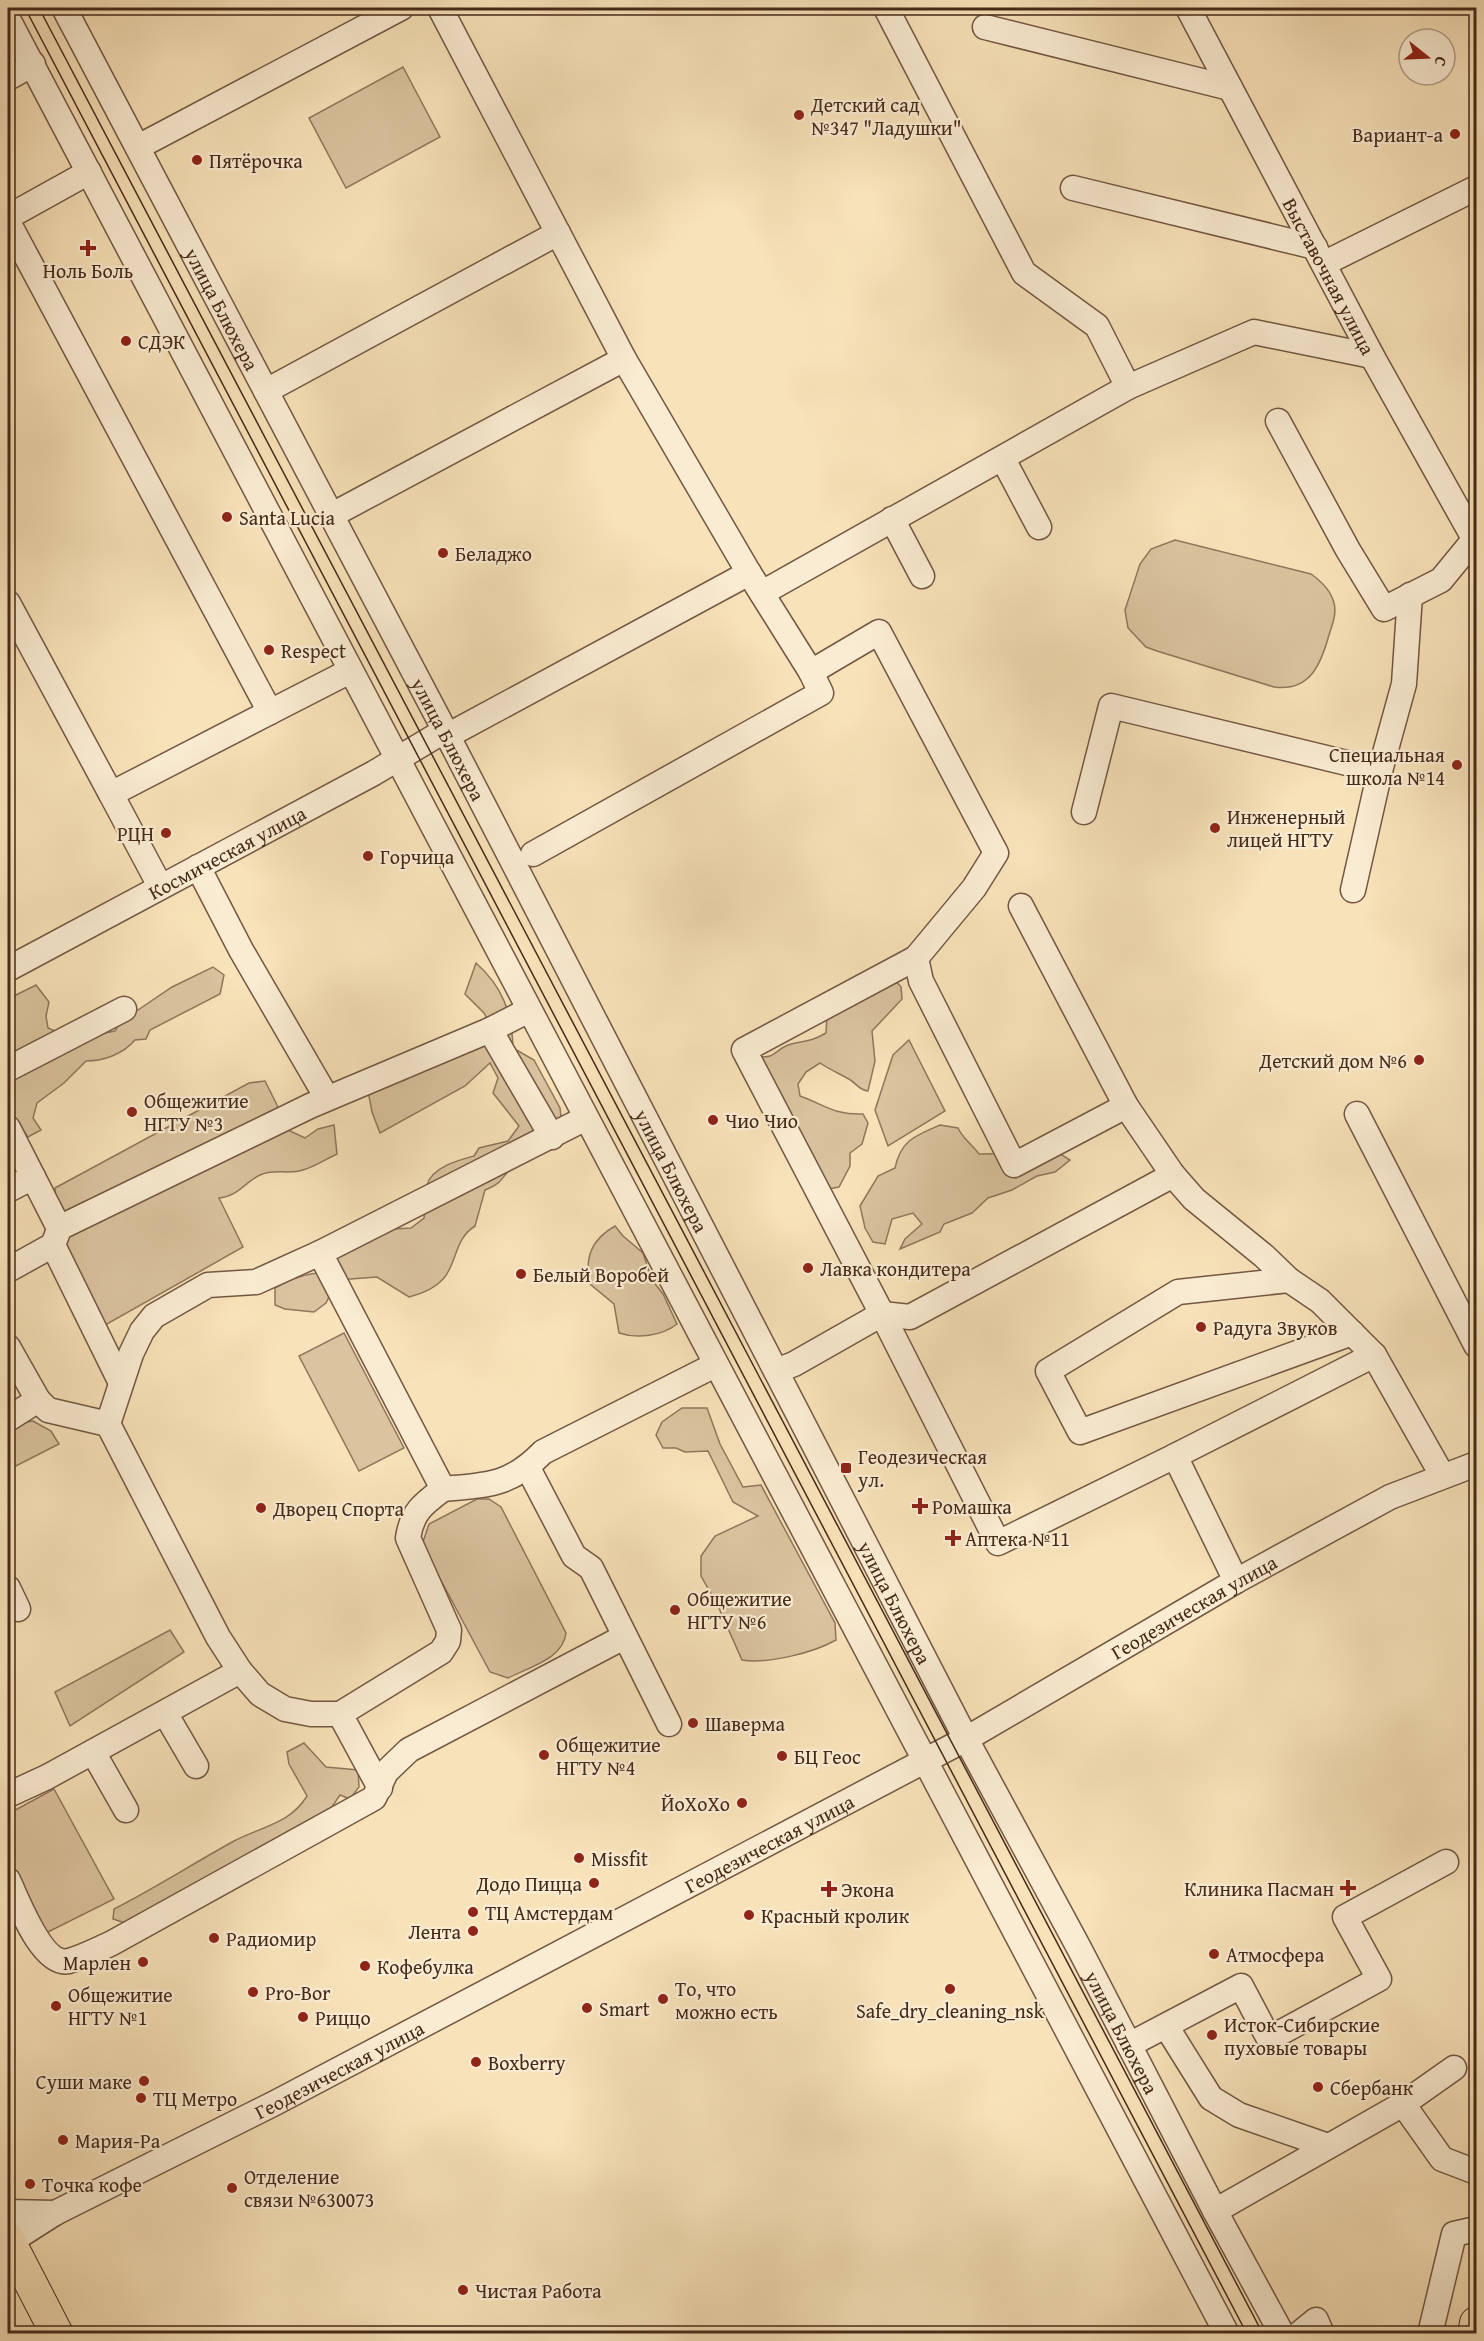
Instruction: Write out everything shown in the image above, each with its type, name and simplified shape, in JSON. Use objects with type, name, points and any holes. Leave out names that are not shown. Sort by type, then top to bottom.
[{"type":"main road","points":[[8,2234],[57,2334]]},
{"type":"main road","points":[[1474,2334],[1476,2323]]},
{"type":"street","name":"улица Блюхера","points":[[64,8],[332,515],[966,1739],[1282,2334]]},
{"type":"street","points":[[138,147],[401,8]]},
{"type":"street","points":[[440,8],[624,359],[755,583],[811,672],[821,693],[533,854]]},
{"type":"street","points":[[886,8],[1024,273],[1097,326],[1128,387]]},
{"type":"street","name":"Выставочная улица","points":[[1188,8],[1372,356],[1475,542]]},
{"type":"street","points":[[8,19],[715,1365],[927,1760],[1227,2334]]},
{"type":"street","points":[[985,27],[1230,88]]},
{"type":"street","points":[[8,78],[33,64]]},
{"type":"street","points":[[8,217],[89,172]]},
{"type":"street","points":[[1073,188],[1320,255],[1476,188]]},
{"type":"street","points":[[8,222],[270,712]]},
{"type":"street","points":[[266,391],[558,233]]},
{"type":"street","name":"Космическая улица","points":[[8,969],[446,734],[755,583],[892,519],[1003,459],[1128,387],[1254,332],[1372,356]]},
{"type":"street","points":[[332,515],[624,359]]},
{"type":"street","points":[[1278,421],[1348,550],[1384,609],[1441,580],[1475,542]]},
{"type":"street","points":[[1003,459],[1038,527]]},
{"type":"street","points":[[892,519],[922,576]]},
{"type":"street","points":[[1353,890],[1380,771],[1404,684],[1410,595]]},
{"type":"street","points":[[8,603],[160,886]]},
{"type":"street","points":[[811,672],[879,632],[996,853],[974,888],[916,958],[744,1050],[998,1543],[1374,1355]]},
{"type":"street","points":[[111,794],[350,671]]},
{"type":"street","points":[[1084,812],[1111,706],[1380,771]]},
{"type":"street","points":[[198,867],[241,950],[327,1098]]},
{"type":"street","points":[[1021,906],[1126,1106],[1173,1175],[1194,1199],[1264,1256],[1289,1280],[1320,1301],[1374,1355],[1442,1475]]},
{"type":"street","points":[[916,958],[921,981],[1014,1165],[1126,1106]]},
{"type":"street","points":[[8,1069],[124,1009]]},
{"type":"street","points":[[8,1270],[56,1237],[327,1098],[490,1030],[529,1010]]},
{"type":"street","points":[[490,1030],[552,1137]]},
{"type":"street","points":[[1357,1114],[1476,1345]]},
{"type":"street","points":[[586,1118],[320,1253],[256,1282],[208,1285],[154,1316],[142,1331],[121,1383],[108,1424],[218,1637],[240,1671],[260,1694],[285,1709],[311,1714],[340,1714],[441,1652],[448,1641],[449,1630],[408,1538],[410,1522],[418,1507],[443,1489],[496,1484],[528,1468],[543,1452],[715,1365]]},
{"type":"street","points":[[8,1128],[33,1177],[56,1237],[121,1383]]},
{"type":"street","points":[[776,1371],[794,1364],[882,1314],[910,1317],[1173,1175]]},
{"type":"street","points":[[8,1190],[33,1177]]},
{"type":"street","points":[[320,1253],[443,1489]]},
{"type":"street","points":[[1289,1280],[1178,1292],[1048,1371],[1080,1432],[1352,1333]]},
{"type":"street","points":[[8,1347],[38,1400],[48,1410],[108,1424]]},
{"type":"street","points":[[8,1419],[38,1400]]},
{"type":"street","points":[[1175,1455],[1236,1581]]},
{"type":"street","name":"Геодезическая улица","points":[[8,2234],[55,2213],[275,2103],[927,1760],[1236,1581],[1390,1497],[1442,1475],[1476,1464]]},
{"type":"street","points":[[528,1468],[574,1556],[591,1568],[669,1724]]},
{"type":"street","points":[[8,1588],[18,1609]]},
{"type":"street","points":[[8,1880],[43,1949],[54,1959],[67,1962],[112,1943],[374,1798],[386,1772],[409,1750],[624,1637]]},
{"type":"street","points":[[8,1795],[93,1752],[240,1671]]},
{"type":"street","points":[[165,1713],[196,1766]]},
{"type":"street","points":[[340,1714],[380,1788]]},
{"type":"street","points":[[93,1752],[126,1810]]},
{"type":"street","points":[[1129,2045],[1241,1986],[1269,2038],[1379,1979],[1345,1917],[1446,1862]]},
{"type":"street","points":[[1166,2026],[1211,2098],[1239,2115],[1328,2146]]},
{"type":"street","points":[[1215,2211],[1403,2104],[1454,2068]]},
{"type":"street","points":[[1403,2104],[1442,2159],[1476,2172]]},
{"type":"street","points":[[1430,2334],[1454,2234],[1476,2229]]},
{"type":"street","points":[[1299,2334],[1316,2320],[1322,2334]]},
{"type":"shaded area","points":[[403,67],[440,137],[346,188],[309,118]]},
{"type":"shaded area","points":[[1175,540],[1311,574],[1322,583],[1333,599],[1335,615],[1322,656],[1312,674],[1297,685],[1274,687],[1146,647],[1128,628],[1125,610],[1140,564],[1151,549]]},
{"type":"shaded area","points":[[476,963],[493,981],[504,1001],[511,1023],[513,1048],[534,1060],[560,1108],[563,1135],[552,1149],[522,1159],[499,1182],[485,1190],[475,1226],[460,1244],[447,1274],[427,1291],[409,1297],[377,1277],[337,1280],[326,1303],[314,1312],[285,1309],[275,1305],[275,1288],[299,1277],[325,1272],[331,1257],[393,1229],[411,1228],[424,1218],[426,1189],[434,1173],[447,1165],[474,1156],[479,1148],[508,1141],[519,1126],[493,1093],[498,1078],[490,1063],[465,1086],[380,1133],[372,1112],[366,1080],[491,1026],[484,1013],[465,994]]},
{"type":"shaded area","points":[[213,967],[224,975],[220,994],[150,1030],[146,1039],[135,1040],[119,1053],[100,1060],[86,1061],[64,1083],[37,1103],[33,1118],[41,1130],[28,1137],[8,1109],[8,999],[36,985],[49,1002],[46,1016],[48,1028],[73,1039],[115,1031],[126,1012],[138,1010],[172,987]]},
{"type":"shaded area","points":[[896,981],[901,987],[902,999],[872,1031],[875,1061],[868,1091],[820,1063],[806,1072],[798,1084],[800,1096],[844,1113],[863,1114],[868,1123],[862,1144],[850,1153],[850,1166],[839,1187],[824,1190],[801,1145],[796,1123],[783,1112],[757,1055],[767,1057],[788,1045],[811,1040],[826,1033],[827,1015]]},
{"type":"shaded area","points":[[909,1040],[945,1111],[888,1146],[875,1110],[893,1055]]},
{"type":"shaded area","points":[[265,1081],[277,1105],[279,1122],[290,1131],[305,1138],[318,1129],[334,1125],[337,1154],[303,1170],[265,1173],[231,1195],[219,1198],[243,1247],[100,1328],[58,1241],[55,1188],[249,1083]]},
{"type":"shaded area","points":[[940,1125],[958,1128],[979,1154],[1059,1153],[1070,1160],[1055,1172],[1037,1176],[1012,1190],[988,1198],[972,1213],[944,1224],[940,1232],[900,1249],[905,1239],[922,1224],[913,1213],[892,1219],[885,1244],[873,1242],[865,1228],[860,1206],[878,1176],[895,1168],[905,1145],[916,1136]]},
{"type":"shaded area","points":[[615,1226],[643,1253],[652,1280],[663,1294],[677,1324],[671,1328],[649,1335],[634,1336],[619,1333],[614,1304],[590,1284],[588,1265],[595,1243]]},
{"type":"shaded area","points":[[344,1333],[404,1448],[359,1471],[299,1356]]},
{"type":"shaded area","points":[[682,1408],[707,1408],[720,1444],[743,1487],[761,1485],[835,1623],[836,1640],[790,1656],[753,1661],[742,1660],[718,1606],[701,1576],[701,1556],[715,1536],[758,1516],[733,1502],[708,1451],[685,1452],[676,1448],[663,1448],[656,1435],[662,1422]]},
{"type":"shaded area","points":[[33,1421],[51,1431],[59,1444],[8,1470],[8,1433]]},
{"type":"shaded area","points":[[477,1499],[489,1499],[501,1507],[566,1633],[564,1642],[552,1656],[508,1678],[490,1672],[422,1545],[429,1524]]},
{"type":"shaded area","points":[[170,1630],[184,1652],[70,1726],[55,1692]]},
{"type":"shaded area","points":[[304,1743],[326,1767],[358,1770],[359,1787],[350,1799],[340,1795],[328,1813],[128,1924],[113,1919],[114,1909],[234,1841],[274,1824],[292,1813],[307,1796],[289,1764],[287,1752]]},
{"type":"shaded area","points":[[54,1789],[114,1899],[46,1933],[8,1860],[8,1814]]},
{"type":"tram line","points":[[25,8],[1247,2334]]},
{"type":"tram line","points":[[39,8],[1263,2334]]},
{"type":"place","name":"Детский сад №347 \"Ладушки\"","points":[[799,115]]},
{"type":"place","name":"Вариант-а","points":[[1455,134]]},
{"type":"place","name":"Пятёрочка","points":[[197,160]]},
{"type":"place","name":"Ноль Боль","points":[[88,248]]},
{"type":"place","name":"СДЭК","points":[[126,341]]},
{"type":"place","name":"Santa Lucia","points":[[227,517]]},
{"type":"place","name":"Беладжо","points":[[443,553]]},
{"type":"place","name":"Respect","points":[[269,650]]},
{"type":"place","name":"Специальная школа №14","points":[[1457,765]]},
{"type":"place","name":"Инженерный лицей НГТУ","points":[[1215,828]]},
{"type":"place","name":"РЦН","points":[[166,833]]},
{"type":"place","name":"Горчица","points":[[368,856]]},
{"type":"place","name":"Детский дом №6","points":[[1419,1060]]},
{"type":"place","name":"Общежитие НГТУ №3","points":[[132,1112]]},
{"type":"place","name":"Чио Чио","points":[[713,1120]]},
{"type":"place","name":"Лавка кондитера","points":[[808,1268]]},
{"type":"place","name":"Белый Воробей","points":[[521,1274]]},
{"type":"place","name":"Радуга Звуков","points":[[1201,1327]]},
{"type":"place","name":"Геодезическая ул.","points":[[846,1468]]},
{"type":"place","name":"Ромашка","points":[[920,1506]]},
{"type":"place","name":"Дворец Спорта","points":[[261,1508]]},
{"type":"place","name":"Аптека №11","points":[[953,1538]]},
{"type":"place","name":"Общежитие НГТУ №6","points":[[675,1610]]},
{"type":"place","name":"Шаверма","points":[[693,1723]]},
{"type":"place","name":"Общежитие НГТУ №4","points":[[544,1755]]},
{"type":"place","name":"БЦ Геос","points":[[782,1756]]},
{"type":"place","name":"ЙоХоХо","points":[[742,1803]]},
{"type":"place","name":"Missfit","points":[[579,1858]]},
{"type":"place","name":"Додо Пицца","points":[[594,1883]]},
{"type":"place","name":"Клиника Пасман","points":[[1348,1888]]},
{"type":"place","name":"Экона","points":[[829,1889]]},
{"type":"place","name":"ТЦ Амстердам","points":[[473,1912]]},
{"type":"place","name":"Красный кролик","points":[[749,1915]]},
{"type":"place","name":"Лента","points":[[473,1931]]},
{"type":"place","name":"Радиомир","points":[[214,1938]]},
{"type":"place","name":"Атмосфера","points":[[1214,1954]]},
{"type":"place","name":"Марлен","points":[[143,1962]]},
{"type":"place","name":"Кофебулка","points":[[365,1966]]},
{"type":"place","name":"Safe_dry_cleaning_nsk","points":[[950,1989]]},
{"type":"place","name":"Pro-Bor","points":[[253,1992]]},
{"type":"place","name":"То, что можно есть","points":[[663,1999]]},
{"type":"place","name":"Общежитие НГТУ №1","points":[[56,2006]]},
{"type":"place","name":"Smart","points":[[587,2008]]},
{"type":"place","name":"Риццо","points":[[303,2017]]},
{"type":"place","name":"Исток-Сибирские пуховые товары","points":[[1212,2035]]},
{"type":"place","name":"Boxberry","points":[[476,2062]]},
{"type":"place","name":"Суши маке","points":[[144,2081]]},
{"type":"place","name":"Сбербанк","points":[[1318,2087]]},
{"type":"place","name":"ТЦ Метро","points":[[141,2098]]},
{"type":"place","name":"Мария-Ра","points":[[63,2140]]},
{"type":"place","name":"Точка кофе","points":[[30,2184]]},
{"type":"place","name":"Отделение связи №630073","points":[[232,2188]]},
{"type":"place","name":"Чистая Работа","points":[[463,2290]]}]
